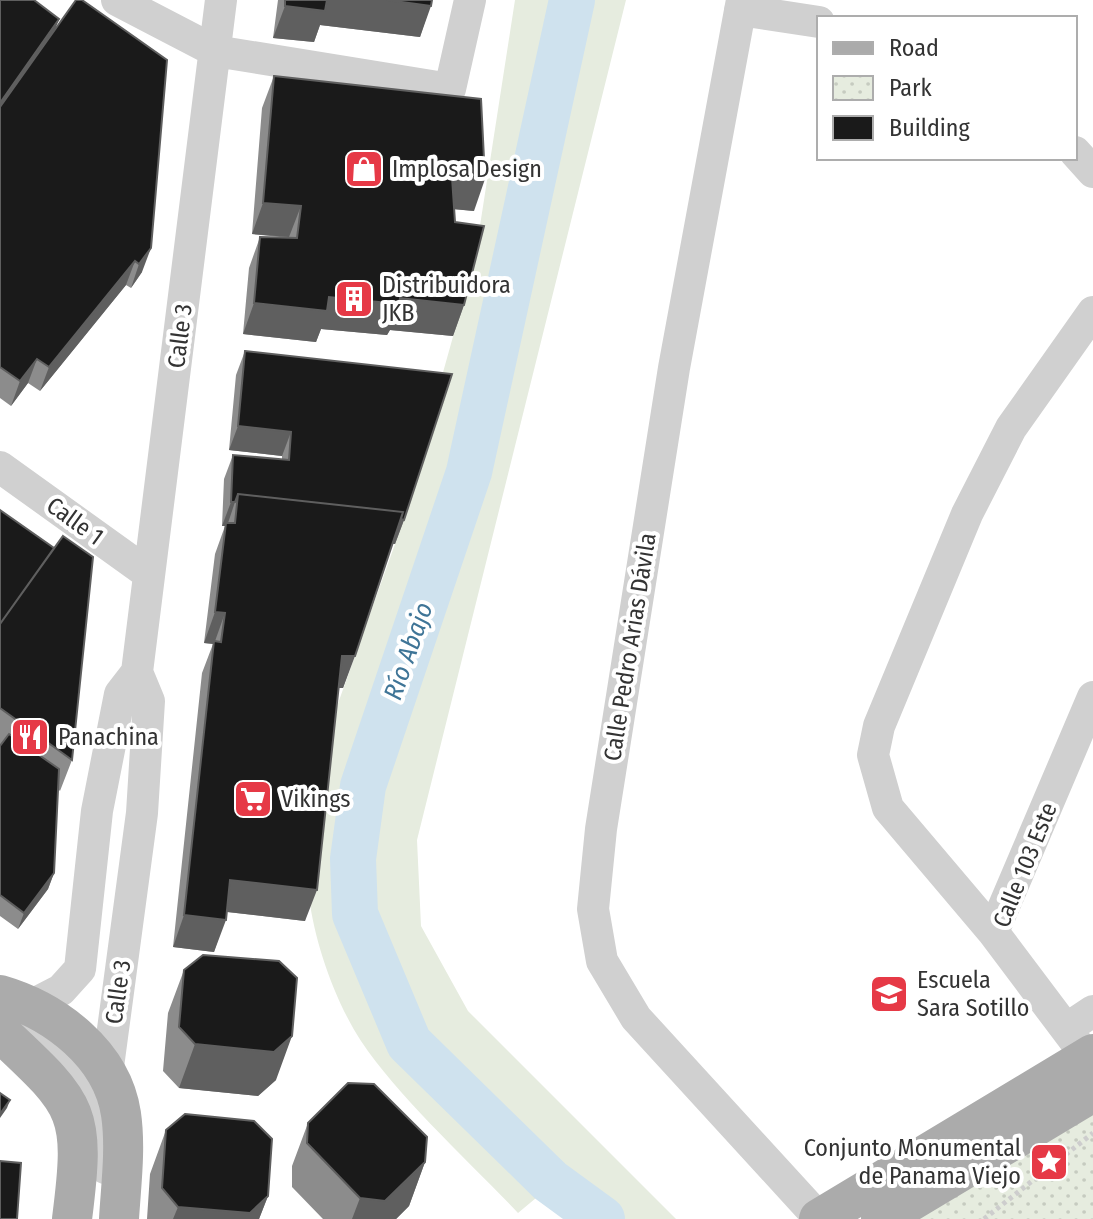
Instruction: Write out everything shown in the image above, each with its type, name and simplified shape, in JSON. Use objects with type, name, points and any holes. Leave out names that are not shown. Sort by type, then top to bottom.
[{"type":"main road","points":[[11,1000],[71,1032],[107,1074],[121,1114],[119,1219]]},
{"type":"main road","points":[[0,1032],[55,1085],[75,1120],[79,1161],[72,1219]]},
{"type":"main road","points":[[820,1219],[1085,1058]]},
{"type":"main road","points":[[881,1219],[1085,1058]]},
{"type":"street","points":[[117,0],[215,51],[450,89],[470,0]]},
{"type":"street","name":"Calle 3","points":[[107,1074],[142,813],[149,701],[137,672],[221,0]]},
{"type":"street","points":[[741,5],[817,22]]},
{"type":"street","name":"Calle Pedro Arias Dávila","points":[[741,5],[674,368],[601,829],[593,909],[602,961],[636,1018],[820,1219]]},
{"type":"street","points":[[1077,154],[1093,172]]},
{"type":"street","points":[[993,932],[888,808],[873,755],[879,726],[967,514],[1011,428],[1093,312]]},
{"type":"street","name":"Calle 1","points":[[0,467],[149,574]]},
{"type":"street","name":"Calle 3","points":[[11,1000],[61,990],[80,969],[97,811],[120,694],[137,672]]},
{"type":"street","name":"Calle 103 Este","points":[[1085,1058],[993,932],[1093,697]]},
{"type":"street","points":[[11,1000],[60,1049],[87,1083],[104,1133],[100,1219]]},
{"type":"street","points":[[1085,1058],[1093,1011]]},
{"type":"path","points":[[984,1219],[1093,1133]]},
{"type":"green space","points":[[515,0],[626,0],[417,840],[421,926],[468,1011],[676,1219],[572,1219],[542,1193],[518,1213],[414,1107],[361,1041],[328,972],[309,897],[336,709],[395,544],[475,258]]},
{"type":"green space","name":"Conjunto Monumental de Panama Viejo","points":[[1093,1106],[1093,1219],[915,1219]]},
{"type":"building","points":[[0,0],[34,0],[59,19],[0,103]]},
{"type":"building","points":[[76,0],[82,0],[167,60],[151,248],[139,264],[135,261],[49,367],[37,359],[20,381],[0,367],[0,107]]},
{"type":"building","points":[[285,0],[327,0],[325,11],[285,6]]},
{"type":"building","points":[[387,0],[432,0],[431,6]]},
{"type":"building","points":[[274,76],[481,99],[485,179],[452,177],[455,222],[484,226],[464,305],[400,298],[399,304],[329,297],[327,311],[254,303],[260,237],[297,238],[301,206],[263,203]]},
{"type":"building","points":[[245,351],[452,374],[404,520],[401,519],[403,512],[238,494],[235,502],[231,502],[233,455],[289,460],[291,432],[238,426]]},
{"type":"building","points":[[238,494],[403,512],[355,656],[342,656],[317,890],[230,880],[226,920],[184,915],[214,641],[221,642],[225,613],[215,612],[226,523],[235,523]]},
{"type":"building","points":[[0,510],[54,548],[0,624]]},
{"type":"building","points":[[63,536],[93,557],[72,760],[0,708],[0,624]]},
{"type":"building","points":[[9,734],[59,769],[54,873],[24,913],[0,895],[0,746]]},
{"type":"building","points":[[203,955],[279,961],[297,978],[292,1036],[274,1052],[195,1044],[179,1027],[184,970]]},
{"type":"building","points":[[348,1083],[374,1084],[427,1137],[425,1162],[385,1201],[360,1198],[307,1143],[308,1123]]},
{"type":"building","points":[[0,1093],[10,1100],[0,1114]]},
{"type":"building","points":[[185,1114],[254,1121],[272,1139],[268,1196],[250,1213],[178,1207],[162,1188],[166,1130]]},
{"type":"building","points":[[0,1161],[21,1163],[17,1219],[0,1219]]},
{"type":"waterway","name":"Río Abajo","points":[[572,0],[469,472],[363,786],[353,859],[355,914],[409,1043],[550,1181],[602,1219]]},
{"type":"place","name":"Implosa Design","points":[[364,169]]},
{"type":"place","name":"Distribuidora JKB","points":[[354,299]]},
{"type":"place","name":"Panachina","points":[[30,737]]},
{"type":"place","name":"Vikings","points":[[253,799]]},
{"type":"place","name":"Escuela Sara Sotillo","points":[[889,994]]},
{"type":"place","name":"Conjunto Monumental de Panama Viejo","points":[[1049,1162]]}]
